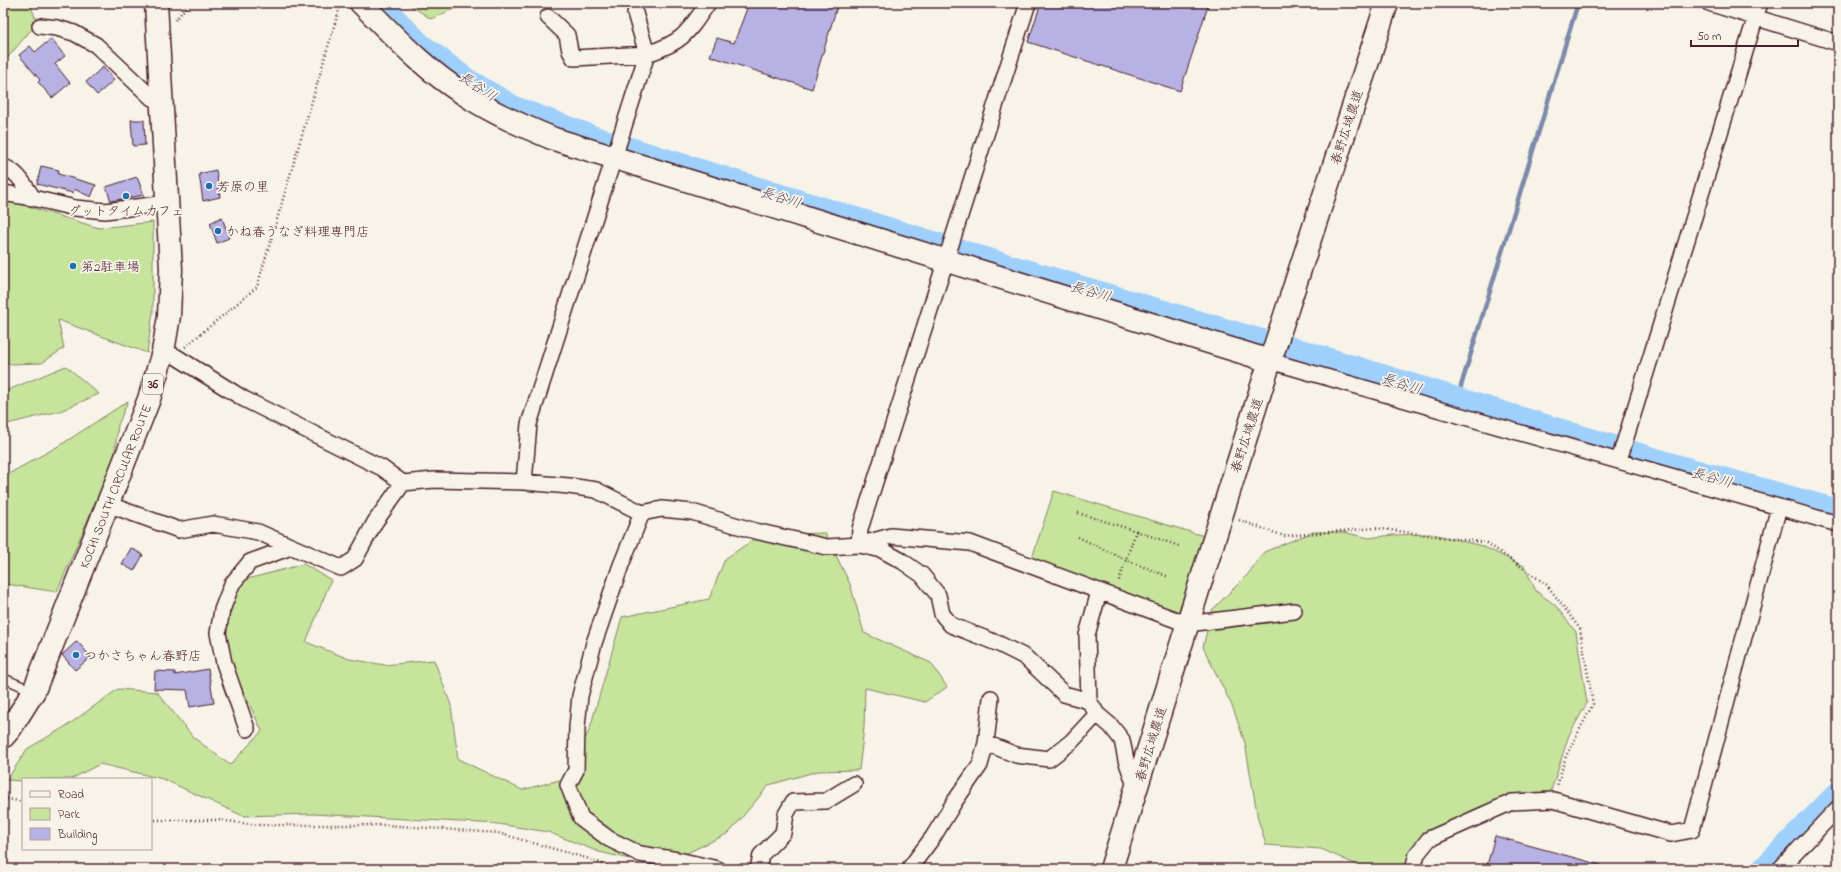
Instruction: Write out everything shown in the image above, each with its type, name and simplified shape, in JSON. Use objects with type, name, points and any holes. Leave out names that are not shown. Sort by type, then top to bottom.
[{"type":"street","name":"KOCHI SOUTH CIRCULAR ROUTE","points":[[3,737],[10,729],[34,692],[148,398],[169,354],[171,269],[156,3]]},
{"type":"street","points":[[361,3],[415,56],[462,94],[499,115],[554,139],[617,149],[948,252],[1270,361],[1838,524]]},
{"type":"street","points":[[548,18],[567,35],[570,51],[574,58],[647,54],[669,46],[687,33],[708,3]]},
{"type":"street","points":[[859,545],[860,529],[1028,3]]},
{"type":"street","name":"春野広域農道","points":[[1111,869],[1186,624],[1386,3]]},
{"type":"street","points":[[1709,3],[1758,10],[1838,43]]},
{"type":"street","points":[[1619,460],[1758,10]]},
{"type":"street","points":[[524,482],[529,424],[647,54],[636,13]]},
{"type":"street","points":[[40,26],[57,28],[74,33],[96,45],[152,98],[162,101]]},
{"type":"street","points":[[3,166],[10,168],[21,180],[33,198]]},
{"type":"street","points":[[3,193],[33,198],[75,208],[105,211],[168,203]]},
{"type":"street","points":[[169,354],[244,399],[382,468],[403,483],[434,480],[524,482],[596,490],[642,513],[662,509],[692,512],[755,531],[827,547],[859,545],[890,536],[970,543],[1186,624],[1294,611]]},
{"type":"street","points":[[107,504],[179,530],[213,524],[258,532],[342,568],[355,559],[375,522],[403,483]]},
{"type":"street","points":[[1413,869],[1417,854],[1429,839],[1512,802],[1553,800],[1671,834],[1692,830],[1779,507]]},
{"type":"street","points":[[642,513],[594,643],[580,696],[577,727],[576,770],[568,785],[581,818],[609,839],[640,854],[678,860],[718,869]]},
{"type":"street","points":[[859,545],[882,550],[902,561],[922,575],[938,595],[942,614],[952,625],[999,644],[1025,657],[1064,694],[1089,701]]},
{"type":"street","points":[[247,729],[224,664],[218,633],[222,610],[232,584],[250,562],[291,547]]},
{"type":"street","points":[[1099,592],[1087,635],[1089,701],[1097,714],[1111,726],[1122,740],[1126,760],[1136,788]]},
{"type":"street","points":[[909,869],[933,837],[955,800],[980,765],[986,743],[991,698]]},
{"type":"street","points":[[986,743],[1016,755],[1049,759],[1071,742],[1097,714]]},
{"type":"street","points":[[758,869],[761,855],[783,833],[786,814],[793,802],[826,801],[854,784]]},
{"type":"street","points":[[1780,869],[1838,808]]},
{"type":"lane","points":[[3,678],[34,692]]},
{"type":"path","points":[[169,354],[257,287],[341,3]]},
{"type":"path","points":[[1078,513],[1179,546]]},
{"type":"path","points":[[1222,514],[1284,536],[1375,528],[1487,543],[1547,585],[1580,629],[1593,704],[1566,756],[1553,800]]},
{"type":"path","points":[[1113,597],[1136,531]]},
{"type":"path","points":[[1078,537],[1126,560],[1169,577]]},
{"type":"path","points":[[3,798],[22,802]]},
{"type":"path","points":[[152,820],[218,820],[258,825],[386,825],[498,833],[593,860],[614,869]]},
{"type":"green space","points":[[3,3],[30,3],[37,23],[3,63]]},
{"type":"green space","points":[[407,3],[468,3],[431,19]]},
{"type":"green space","points":[[3,199],[99,228],[153,222],[153,312],[147,353],[58,320],[64,348],[42,363],[9,364],[3,357]]},
{"type":"green space","points":[[66,366],[99,394],[60,411],[7,424],[3,427],[3,392]]},
{"type":"green space","points":[[128,401],[118,425],[114,458],[57,592],[6,584],[3,590],[3,477],[62,444]]},
{"type":"green space","points":[[1054,491],[1204,536],[1178,613],[1032,558]]},
{"type":"green space","points":[[1313,532],[1343,532],[1369,538],[1392,535],[1432,534],[1482,546],[1524,566],[1536,591],[1555,605],[1576,632],[1587,703],[1569,735],[1550,794],[1515,795],[1483,806],[1449,823],[1411,856],[1405,869],[1366,869],[1321,849],[1266,845],[1258,819],[1245,743],[1233,708],[1203,647],[1212,610],[1248,574],[1264,552]]},
{"type":"green space","points":[[825,533],[850,584],[864,633],[931,663],[947,687],[925,702],[865,688],[864,728],[859,770],[818,771],[769,785],[729,833],[660,866],[599,852],[548,832],[498,824],[313,814],[243,816],[163,779],[100,764],[73,778],[22,778],[22,781],[7,780],[27,749],[68,725],[118,689],[157,692],[193,737],[230,765],[262,731],[237,678],[223,636],[240,581],[304,564],[331,580],[306,642],[349,659],[385,665],[434,660],[451,705],[458,759],[522,790],[567,778],[590,728],[622,617],[709,599],[725,559],[760,535]]},
{"type":"building","points":[[749,3],[838,3],[812,89],[710,56],[717,38],[734,43]]},
{"type":"building","points":[[1041,3],[1209,3],[1180,91],[1028,42]]},
{"type":"building","points":[[51,39],[65,56],[55,64],[70,83],[52,98],[38,82],[40,80],[19,55],[30,46],[35,52]]},
{"type":"building","points":[[103,67],[114,80],[97,95],[86,82]]},
{"type":"building","points":[[131,120],[144,120],[145,145],[133,146]]},
{"type":"building","points":[[41,166],[59,170],[58,174],[96,185],[91,197],[74,189],[73,193],[37,184]]},
{"type":"building","points":[[216,170],[220,197],[203,201],[199,174]]},
{"type":"building","points":[[137,177],[144,195],[111,201],[106,187]]},
{"type":"building","points":[[222,217],[229,238],[217,243],[210,223]]},
{"type":"building","points":[[131,548],[143,555],[134,571],[122,564]]},
{"type":"building","points":[[77,641],[91,657],[75,670],[62,655]]},
{"type":"building","points":[[208,669],[214,703],[190,707],[187,690],[154,689],[155,671],[175,672],[175,675]]},
{"type":"building","points":[[1495,836],[1601,865],[1601,869],[1486,869]]},
{"type":"waterway","name":"長谷川","points":[[377,3],[419,45],[468,82],[514,109],[597,140],[991,262],[1244,337],[1300,352],[1672,466],[1838,512]]},
{"type":"waterway","points":[[1457,399],[1578,3]]},
{"type":"waterway","points":[[1765,869],[1838,795]]},
{"type":"place","name":"芳原の里","points":[[209,186]]},
{"type":"place","name":"グットタイムカフェ","points":[[126,196]]},
{"type":"place","name":"かね春うなぎ料理専門店","points":[[218,231]]},
{"type":"place","name":"第2駐車場","points":[[73,266]]},
{"type":"place","name":"つかさちゃん春野店","points":[[76,655]]}]
